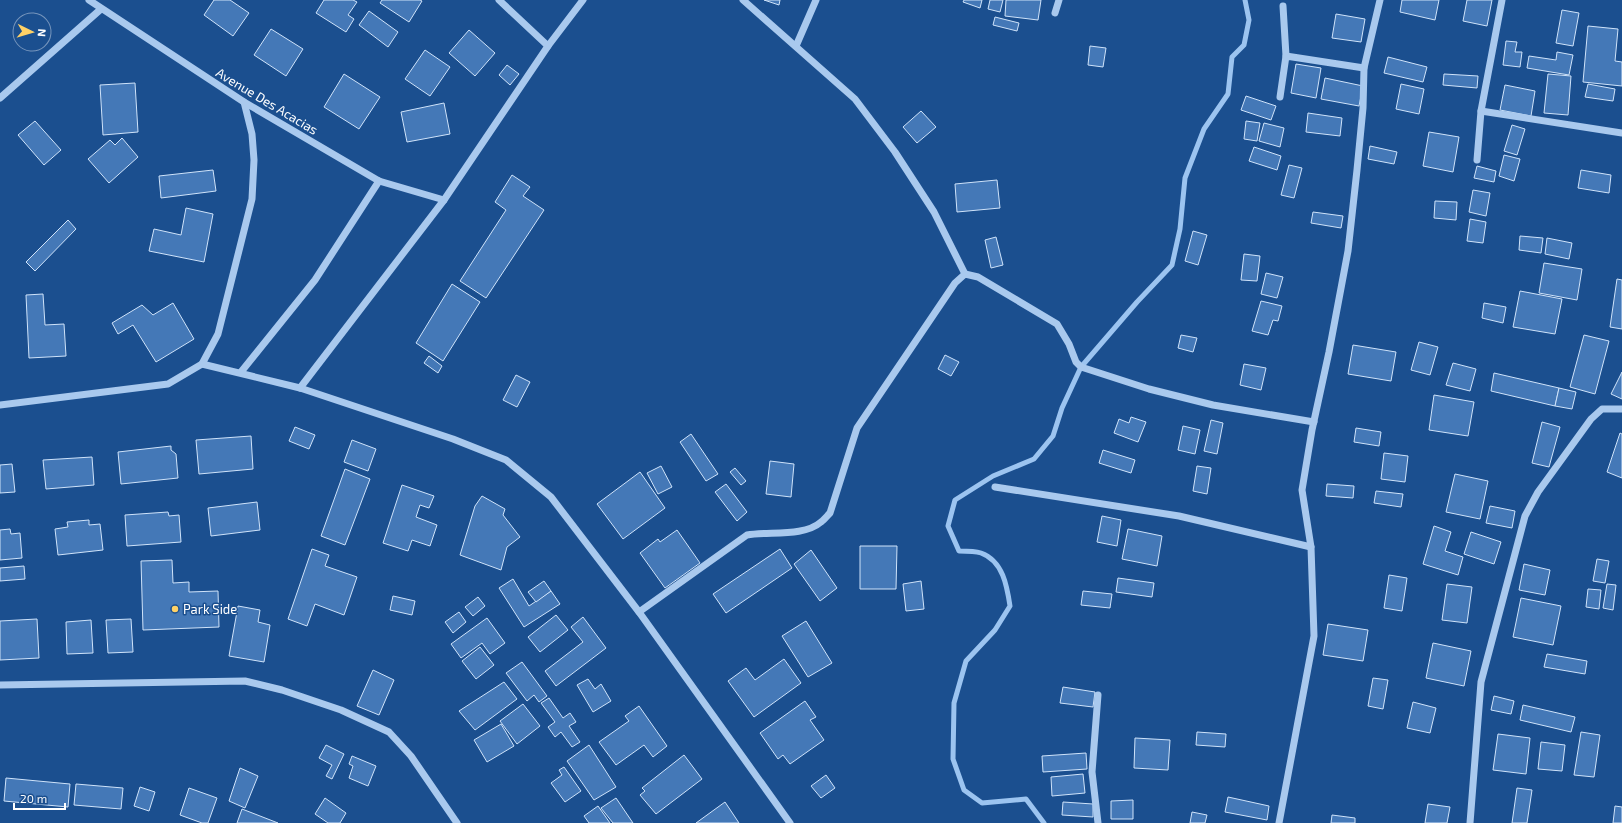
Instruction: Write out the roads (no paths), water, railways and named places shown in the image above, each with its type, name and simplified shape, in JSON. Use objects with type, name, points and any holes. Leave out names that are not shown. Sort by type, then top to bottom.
[{"type":"street","name":"Avenue Des Acacias","points":[[89,0],[100,9],[244,102],[379,181],[444,200]]},
{"type":"street","points":[[499,0],[548,46]]},
{"type":"street","points":[[300,388],[444,200],[548,46],[583,0]]},
{"type":"street","points":[[743,0],[855,99],[896,152],[934,212],[965,274]]},
{"type":"street","points":[[796,46],[816,0]]},
{"type":"street","points":[[1055,13],[1059,0]]},
{"type":"street","points":[[1279,823],[1314,636],[1311,547],[1302,490],[1348,251],[1363,108],[1364,68],[1380,0]]},
{"type":"street","points":[[1477,160],[1481,111],[1502,0]]},
{"type":"street","points":[[1280,97],[1286,56],[1283,6]]},
{"type":"street","points":[[0,98],[100,9]]},
{"type":"street","points":[[1286,56],[1364,68]]},
{"type":"street","points":[[0,404],[168,384],[202,364],[218,334],[252,199],[254,160],[252,134],[244,102]]},
{"type":"street","points":[[1481,111],[1622,133]]},
{"type":"street","points":[[241,372],[315,280],[379,181]]},
{"type":"street","points":[[965,274],[978,277],[1056,324],[1069,344],[1076,362],[1081,367],[1149,389],[1213,405],[1314,422]]},
{"type":"street","points":[[639,612],[747,535],[762,533],[779,534],[808,529],[821,523],[830,513],[857,428],[955,283],[965,274]]},
{"type":"street","points":[[202,364],[241,372],[300,388],[453,439],[506,460],[551,497],[639,612],[790,823]]},
{"type":"street","points":[[1470,823],[1481,682],[1525,516],[1546,481],[1591,419],[1602,409],[1622,409]]},
{"type":"street","points":[[995,487],[1179,516],[1311,547]]},
{"type":"street","points":[[0,685],[245,681],[282,690],[341,710],[389,732],[411,756],[457,823]]},
{"type":"street","points":[[1098,695],[1092,772],[1098,823]]},
{"type":"waterway","points":[[1044,823],[1026,799],[982,803],[964,790],[953,759],[954,703],[966,661],[995,630],[1010,606],[1003,575],[999,568],[994,562],[981,553],[973,551],[959,551],[948,526],[955,500],[993,476],[1034,459],[1053,436],[1062,408],[1081,367],[1137,302],[1172,265],[1180,229],[1185,178],[1204,129],[1228,94],[1232,57],[1244,45],[1249,20],[1245,0]]},
{"type":"place","name":"Park Side","points":[[175,609]]}]
